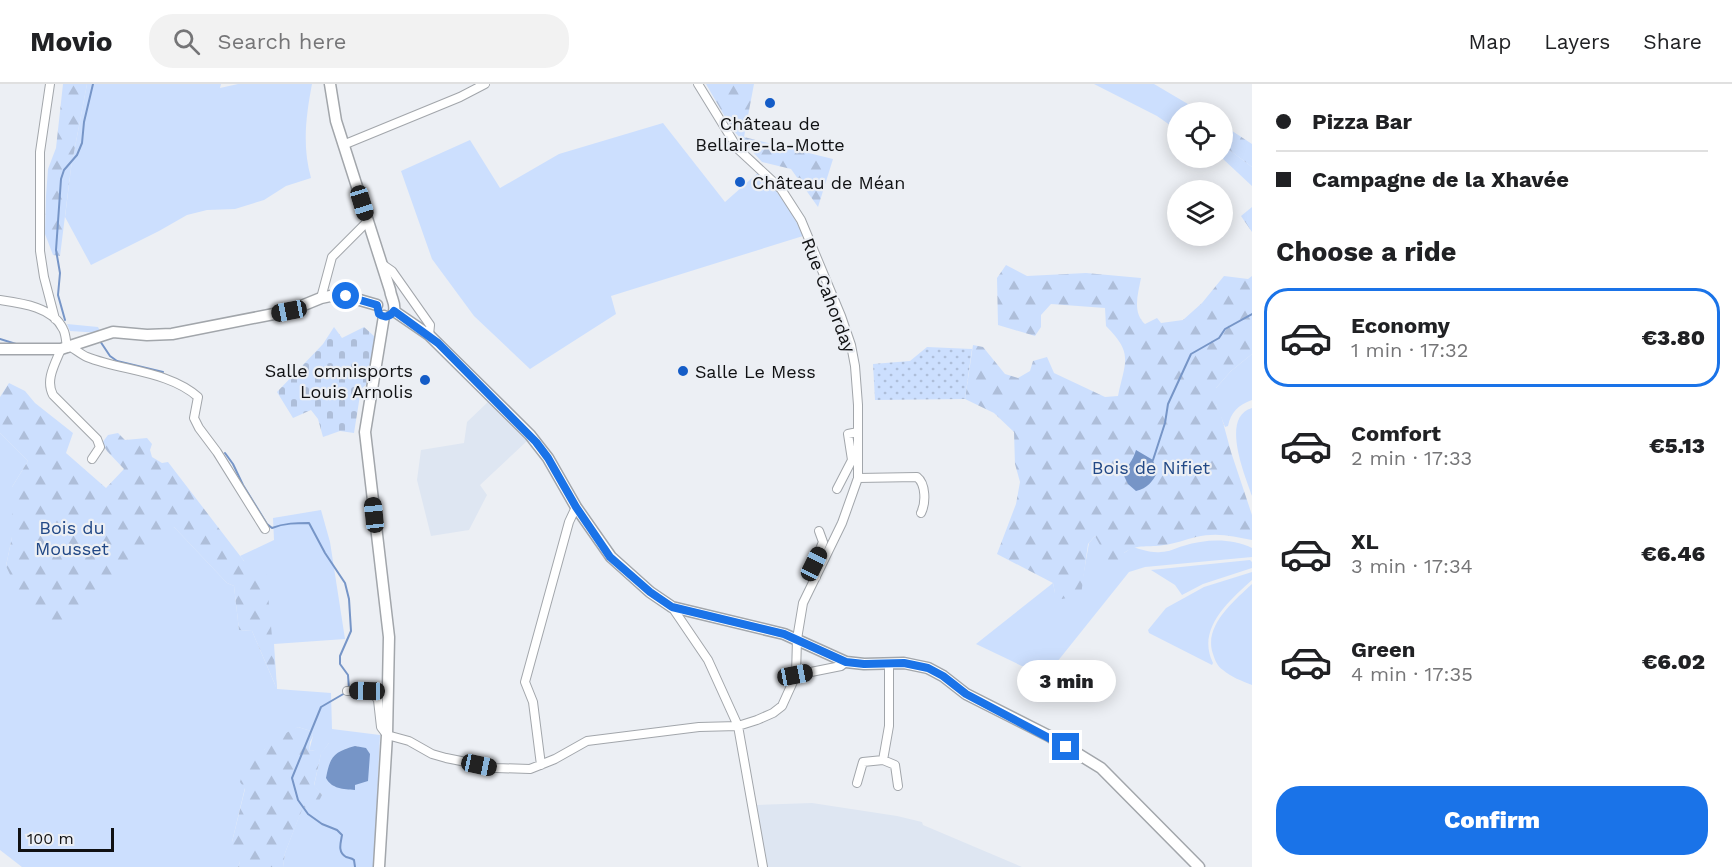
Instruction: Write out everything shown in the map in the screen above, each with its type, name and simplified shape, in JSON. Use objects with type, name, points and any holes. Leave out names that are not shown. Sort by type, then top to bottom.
[{"type":"street","points":[[50,84],[40,152],[40,251],[55,319]]},
{"type":"street","points":[[330,84],[333,107],[343,145],[387,282],[386,306],[365,432],[389,637],[387,735],[380,867]]},
{"type":"street","points":[[343,145],[460,97],[485,84]]},
{"type":"street","name":"Rue Cahorday","points":[[698,84],[738,149],[781,189],[801,220],[851,345],[856,376],[858,478],[842,524],[803,603],[796,639],[795,675]]},
{"type":"street","points":[[321,298],[332,256],[368,222]]},
{"type":"street","points":[[382,264],[392,271],[429,325],[429,335]]},
{"type":"street","points":[[0,349],[66,348],[113,332],[147,335],[172,334],[289,311],[335,295],[386,306],[429,335],[536,442],[610,557],[650,592],[672,607],[796,639],[846,662],[904,663],[928,668],[943,676],[966,694],[1048,736],[1101,768],[1198,867]]},
{"type":"street","points":[[0,300],[32,305],[55,319],[63,329],[66,348],[49,381],[50,389],[53,395],[97,439],[100,447],[92,459]]},
{"type":"street","points":[[66,348],[86,357],[151,374],[191,391],[198,397],[194,418],[265,529]]},
{"type":"street","points":[[837,489],[852,460],[848,434],[858,432]]},
{"type":"street","points":[[858,478],[918,477],[923,483],[924,507],[921,513]]},
{"type":"street","points":[[541,765],[533,702],[525,682],[569,522],[576,507]]},
{"type":"street","points":[[816,579],[814,564],[823,542],[819,531]]},
{"type":"street","points":[[672,607],[708,660],[738,726],[763,867]]},
{"type":"street","points":[[348,691],[367,691],[374,694],[378,700],[381,727],[387,735],[409,741],[432,754],[446,758],[496,768],[530,769],[586,741],[699,727],[738,726],[757,720],[782,706],[795,675],[841,666],[846,662]]},
{"type":"street","points":[[883,760],[889,726],[889,663]]},
{"type":"street","points":[[857,783],[862,762],[883,760],[895,765],[898,786]]},
{"type":"shaded area","points":[[489,401],[527,441],[480,485],[487,495],[469,530],[431,536],[417,480],[421,450],[464,443],[467,422]]},
{"type":"shaded area","points":[[812,803],[922,822],[923,825],[1022,867],[766,867],[757,805]]},
{"type":"green space","points":[[63,84],[87,84],[71,168],[60,256],[53,255],[45,234],[48,169],[56,148]]},
{"type":"green space","points":[[87,84],[221,84],[220,88],[238,84],[312,84],[306,131],[311,178],[286,186],[264,200],[235,209],[207,210],[187,215],[91,265],[65,217],[71,168]]},
{"type":"green space","points":[[706,84],[754,84],[744,137],[833,159],[818,207],[791,169],[762,162],[732,129]]},
{"type":"green space","points":[[1094,84],[1154,84],[1185,102],[1167,102],[1167,123]]},
{"type":"green space","points":[[663,123],[725,202],[760,171],[784,202],[803,236],[611,296],[616,314],[530,369],[474,316],[432,259],[401,171],[470,140],[500,188],[559,154]]},
{"type":"green space","points":[[1233,132],[1252,144],[1252,167],[1233,153]]},
{"type":"green space","points":[[1233,153],[1252,167],[1252,186],[1233,168]]},
{"type":"green space","points":[[1252,207],[1252,232],[1241,216]]},
{"type":"green space","name":"Bois de Nifiet","points":[[1006,265],[1027,276],[1086,273],[1141,278],[1137,308],[1145,324],[1157,318],[1161,323],[1183,320],[1202,303],[1224,276],[1248,279],[1252,276],[1252,354],[1231,371],[1216,388],[1216,404],[1252,515],[1252,540],[1211,535],[1159,546],[1139,547],[1124,553],[1127,558],[1119,567],[1111,565],[1095,536],[1088,544],[1081,595],[1062,599],[1055,593],[1053,583],[997,554],[1016,504],[1020,482],[1015,464],[1014,432],[994,413],[965,399],[973,345],[983,347],[1005,374],[1018,378],[1030,371],[1033,361],[1047,357],[1054,373],[1105,397],[1118,396],[1125,366],[1121,344],[1106,326],[1105,308],[1051,304],[1041,315],[1041,327],[1035,336],[998,325],[997,278]]},
{"type":"green space","points":[[67,324],[98,327],[101,333],[70,331]]},
{"type":"green space","points":[[334,327],[342,338],[364,327],[375,337],[366,385],[361,389],[354,433],[340,431],[323,437],[318,419],[311,410],[293,418],[277,392],[323,344]]},
{"type":"green space","points":[[927,347],[972,349],[965,399],[875,400],[873,364],[910,361]]},
{"type":"green space","points":[[1252,354],[1252,400],[1236,410],[1228,426],[1225,427],[1216,404],[1216,388],[1231,371]]},
{"type":"green space","name":"Bois du Mousset","points":[[9,383],[25,391],[35,403],[73,433],[66,453],[106,488],[124,469],[102,443],[108,435],[118,433],[125,440],[147,438],[152,444],[150,450],[152,457],[162,463],[168,462],[244,561],[265,563],[277,689],[252,631],[239,630],[234,586],[227,583],[174,527],[54,634],[24,604],[6,566],[12,537],[12,487],[28,461],[0,433],[0,397]]},
{"type":"green space","points":[[1252,408],[1252,496],[1240,461],[1236,434],[1243,414]]},
{"type":"green space","points":[[0,433],[28,461],[12,487],[12,537],[6,566],[174,527],[227,583],[234,586],[239,630],[252,631],[276,687],[245,562],[240,556],[274,540],[273,518],[321,510],[330,542],[345,639],[274,644],[277,689],[331,693],[332,729],[380,735],[374,867],[283,867],[285,853],[303,806],[322,795],[314,786],[321,753],[329,743],[309,751],[313,736],[311,731],[298,727],[264,750],[254,750],[232,842],[240,862],[238,867],[22,867],[0,850]],"holes":[[[358,746],[356,784],[345,749]]]},
{"type":"green space","points":[[1095,536],[1124,553],[1133,547],[1150,552],[1164,552],[1192,544],[1218,541],[1235,542],[1252,548],[1252,557],[1145,567],[1129,572],[1045,677],[976,644],[1053,583],[1055,593],[1080,594],[1089,543]]},
{"type":"green space","points":[[1250,560],[1252,568],[1203,584],[1182,595],[1175,585],[1151,570]]},
{"type":"green space","points":[[1252,572],[1252,580],[1225,607],[1212,627],[1209,651],[1212,665],[1149,633],[1148,630],[1166,608],[1204,587]]},
{"type":"green space","points":[[1252,584],[1252,685],[1233,677],[1219,667],[1211,644],[1212,634],[1222,615]]},
{"type":"green space","points":[[298,727],[311,731],[313,736],[309,751],[315,750],[323,741],[327,740],[329,743],[321,754],[314,785],[322,795],[315,809],[303,807],[285,853],[283,867],[238,867],[240,862],[231,854],[232,842],[245,789],[240,782],[249,754],[254,750],[264,750],[278,737]]},
{"type":"water","points":[[1136,450],[1153,460],[1157,473],[1149,484],[1136,491],[1128,484],[1124,476]]},
{"type":"water","points":[[355,746],[366,748],[370,754],[368,781],[355,785],[355,790],[342,789],[328,782],[326,778],[329,765],[334,756],[342,750]]},
{"type":"waterway","points":[[65,320],[58,295],[60,273],[56,250],[61,179],[64,170],[77,155],[82,143],[84,122],[93,84]]},
{"type":"waterway","points":[[1153,460],[1165,423],[1168,404],[1191,354],[1219,338],[1225,329],[1252,314]]},
{"type":"waterway","points":[[0,339],[16,344]]},
{"type":"waterway","points":[[100,341],[110,356],[117,361],[163,372]]},
{"type":"waterway","points":[[225,453],[267,524],[272,528],[286,524],[309,523],[345,583],[349,599],[351,631],[340,656],[340,664],[348,675],[349,689]]},
{"type":"waterway","points":[[345,693],[321,707],[292,778],[298,800],[308,814],[342,835],[341,852],[354,860],[355,867]]},
{"type":"place","name":"Château de Bellaire-la-Motte","points":[[770,103]]},
{"type":"place","name":"Château de Méan","points":[[740,182]]},
{"type":"place","name":"Salle Le Mess","points":[[683,371]]},
{"type":"place","name":"Salle omnisports Louis Arnolis","points":[[425,380]]},
{"type":"route","points":[[346,296],[377,305],[379,314],[384,316],[394,311],[429,335],[447,352],[536,442],[610,557],[650,592],[672,607],[794,637],[846,662],[904,663],[928,668],[943,676],[966,694],[1066,747]]}]
